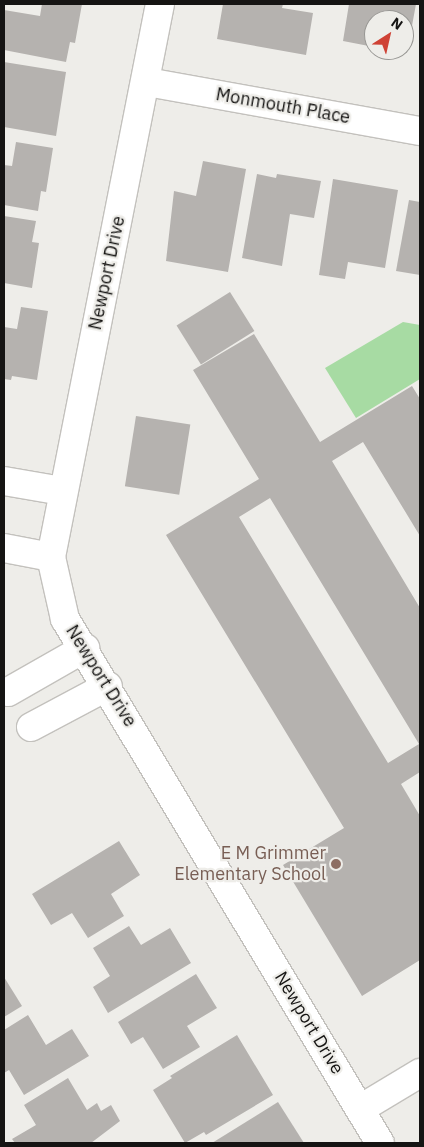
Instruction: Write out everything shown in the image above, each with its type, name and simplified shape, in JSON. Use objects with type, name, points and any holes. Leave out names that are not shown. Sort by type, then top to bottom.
[{"type":"street","name":"Newport Drive","points":[[160,4],[147,82],[62,491],[51,557],[65,619],[108,686],[380,1143]]},
{"type":"street","name":"Monmouth Place","points":[[147,82],[420,130]]},
{"type":"street","points":[[4,481],[62,491]]},
{"type":"street","points":[[4,548],[51,557]]},
{"type":"street","points":[[8,692],[84,648]]},
{"type":"street","points":[[31,727],[108,686]]},
{"type":"street","points":[[360,1109],[420,1073]]},
{"type":"green space","points":[[403,322],[420,325],[420,379],[356,418],[325,368]]},
{"type":"building","points":[[42,4],[82,4],[75,43],[70,42],[66,62],[4,50],[4,10],[40,16]]},
{"type":"building","points":[[223,4],[283,4],[282,8],[313,13],[306,55],[217,39]]},
{"type":"building","points":[[349,4],[416,4],[414,15],[414,10],[364,10],[364,45],[343,41]]},
{"type":"building","points":[[4,62],[66,72],[56,136],[4,127]]},
{"type":"building","points":[[16,142],[53,148],[46,192],[41,191],[38,211],[4,205],[4,165],[12,166]]},
{"type":"building","points":[[203,161],[246,169],[228,272],[166,261],[174,191],[196,196]]},
{"type":"building","points":[[257,174],[276,178],[277,174],[321,181],[314,218],[290,214],[282,266],[242,258]]},
{"type":"building","points":[[333,179],[398,190],[385,268],[348,262],[345,279],[319,275]]},
{"type":"building","points":[[409,200],[420,202],[420,275],[396,271]]},
{"type":"building","points":[[4,216],[36,221],[32,242],[39,243],[32,288],[4,283]]},
{"type":"building","points":[[230,292],[254,331],[201,364],[177,325]]},
{"type":"building","points":[[21,307],[48,311],[37,380],[12,376],[11,380],[4,379],[4,327],[17,329]]},
{"type":"building","points":[[254,334],[320,442],[412,386],[420,399],[420,536],[363,442],[332,461],[420,608],[420,772],[401,784],[420,816],[420,960],[362,996],[283,865],[344,828],[166,535],[259,479],[193,370]],"holes":[[[270,498],[419,744],[388,763],[239,517]]]},
{"type":"building","points":[[136,416],[190,425],[179,495],[125,486]]},
{"type":"building","points":[[119,841],[140,875],[111,894],[124,916],[88,938],[72,913],[51,925],[32,894]]},
{"type":"building","points":[[129,926],[141,945],[170,928],[191,963],[108,1013],[93,987],[110,976],[93,948]]},
{"type":"building","points":[[196,974],[217,1008],[187,1026],[200,1047],[163,1069],[143,1037],[131,1044],[118,1022]]},
{"type":"building","points":[[4,977],[22,1006],[4,1017]]},
{"type":"building","points":[[28,1015],[46,1045],[72,1029],[89,1056],[24,1095],[9,1070],[4,1073],[4,1030]]},
{"type":"building","points":[[237,1035],[273,1095],[206,1135],[204,1132],[185,1143],[153,1090],[172,1078],[170,1076]]},
{"type":"building","points":[[68,1078],[87,1110],[97,1103],[101,1111],[111,1105],[120,1121],[91,1143],[15,1143],[12,1139],[36,1125],[24,1105]]},
{"type":"building","points":[[278,1102],[304,1143],[212,1143]]},
{"type":"place","name":"E M Grimmer Elementary School","points":[[336,864]]}]
